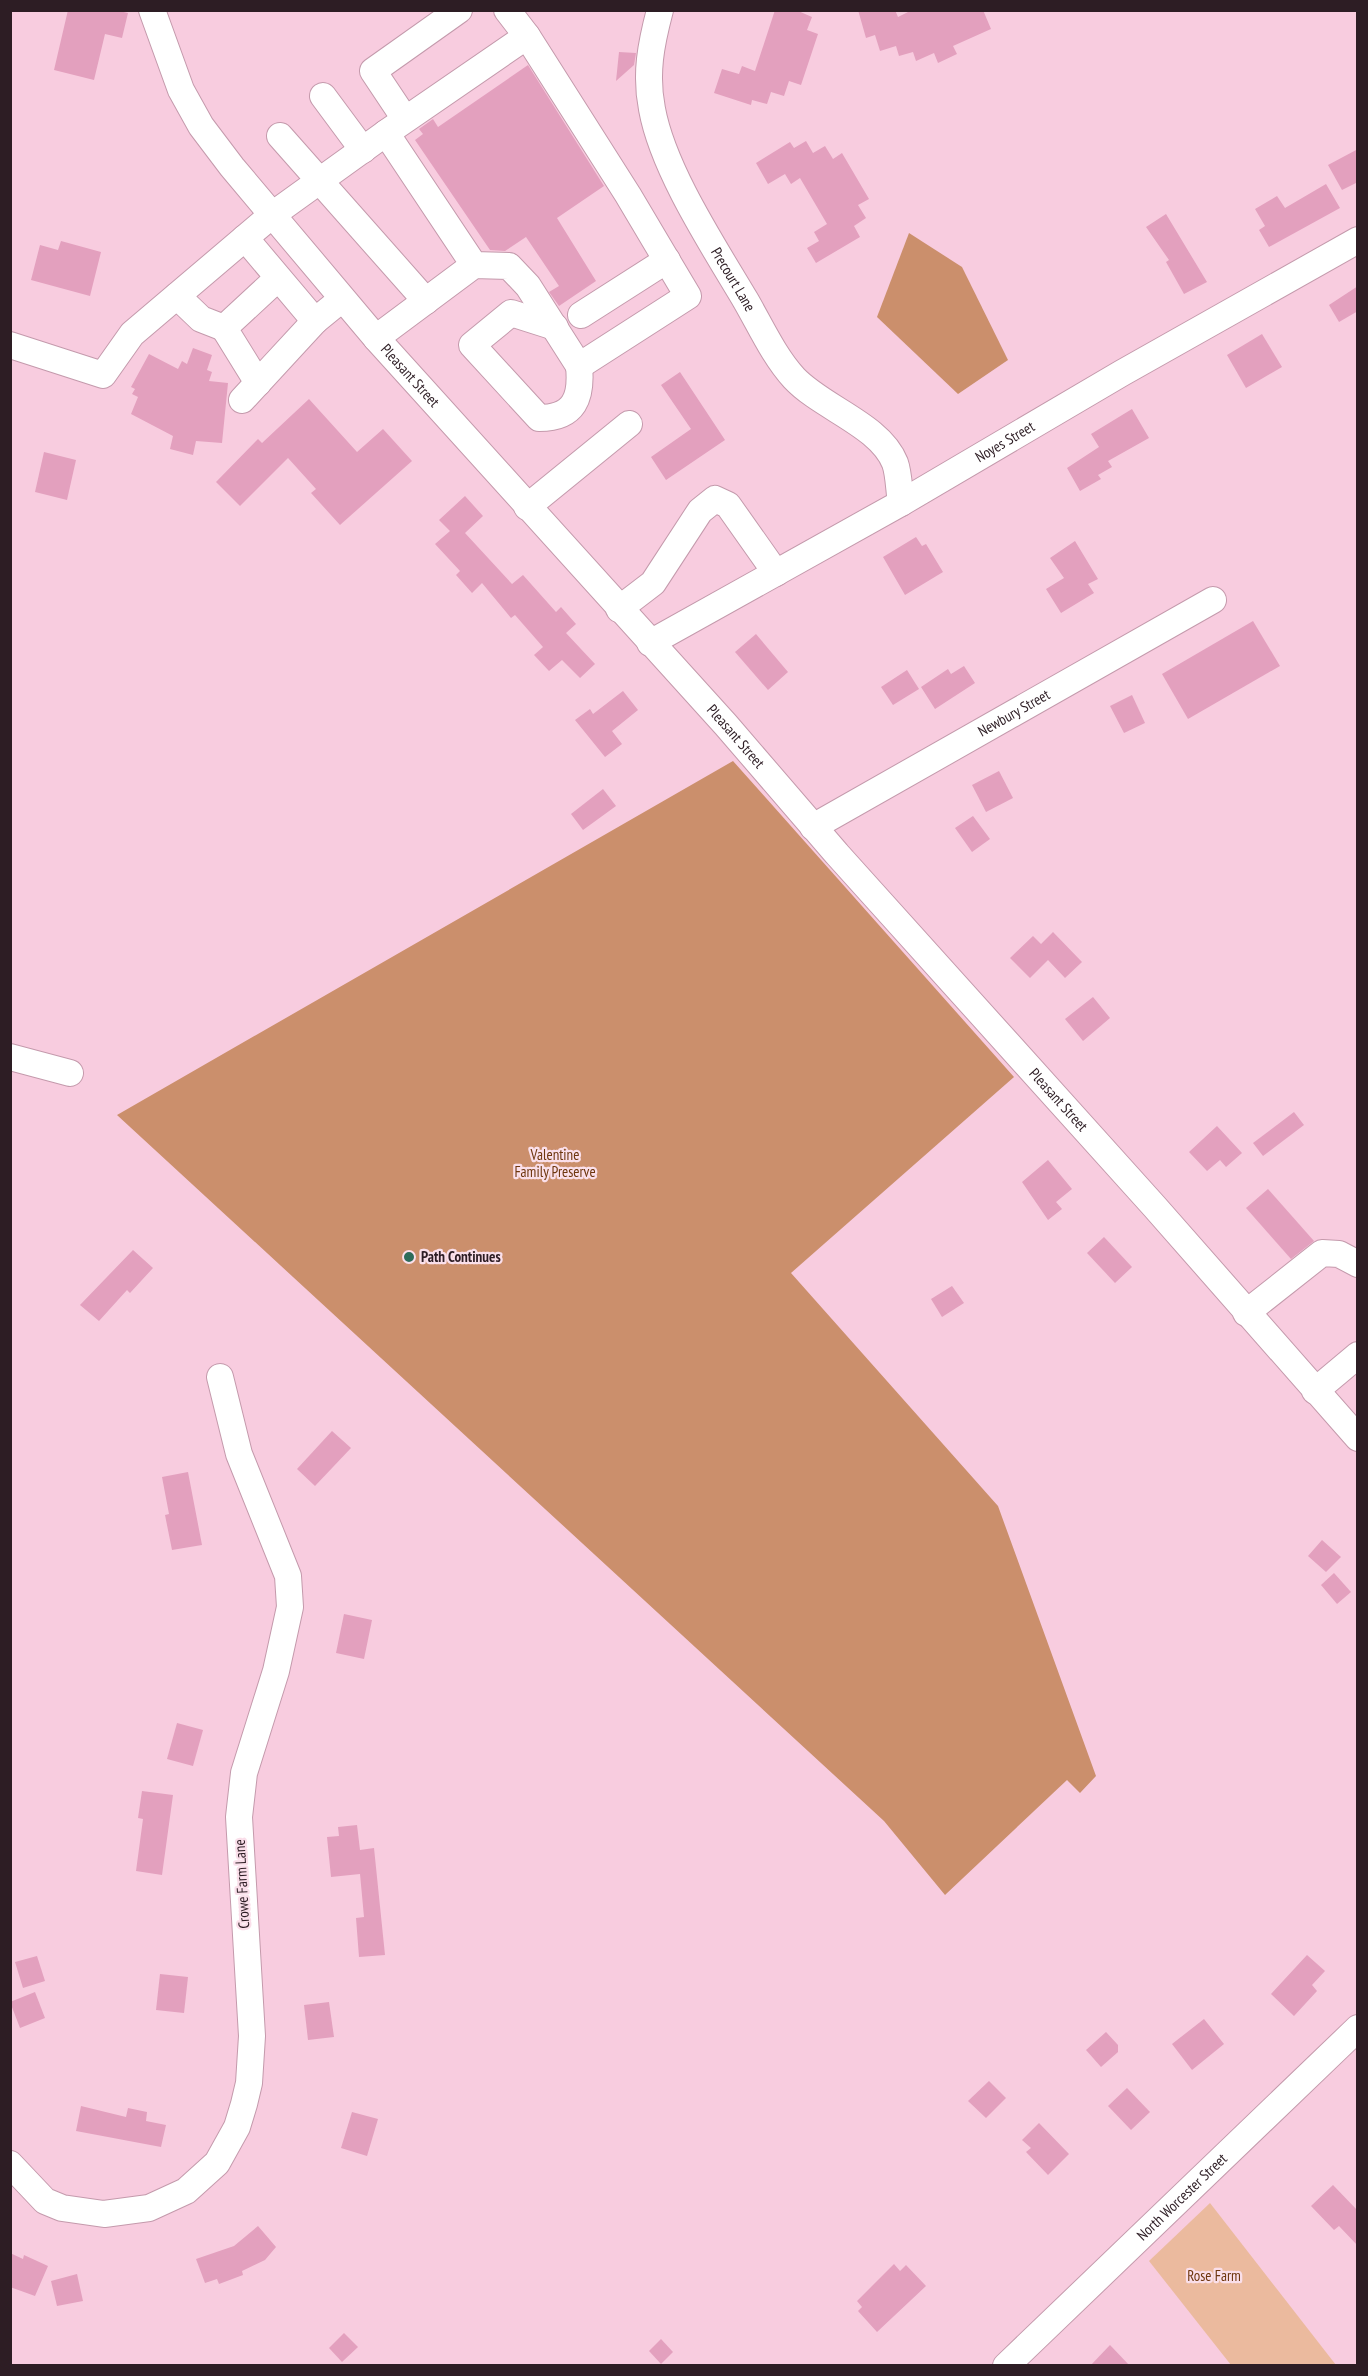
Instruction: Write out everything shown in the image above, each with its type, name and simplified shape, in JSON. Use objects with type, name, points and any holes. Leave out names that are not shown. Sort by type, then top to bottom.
[{"type":"street","name":"Pleasant Street","points":[[152,10],[181,90],[201,126],[272,216],[342,299],[1358,1438]]},
{"type":"street","points":[[459,10],[373,71],[395,126],[474,265]]},
{"type":"street","points":[[507,10],[527,36],[688,296],[579,366]]},
{"type":"street","name":"Precourt Lane","points":[[660,10],[651,45],[647,75],[652,109],[662,147],[714,248],[777,355],[794,379],[818,399],[868,431],[882,444],[895,463],[901,503]]},
{"type":"street","points":[[10,345],[103,375],[132,334],[272,216],[395,126],[527,36]]},
{"type":"street","points":[[323,96],[363,150]]},
{"type":"street","points":[[280,136],[426,301]]},
{"type":"street","points":[[245,238],[315,321]]},
{"type":"street","name":"Noyes Street","points":[[650,643],[901,503],[1122,373],[1358,240]]},
{"type":"street","points":[[581,315],[667,260]]},
{"type":"street","points":[[376,339],[474,265],[508,266],[528,286],[555,327],[579,366],[581,386],[571,408],[562,415],[539,418],[472,345],[512,313],[555,327]]},
{"type":"street","points":[[224,328],[278,278]]},
{"type":"street","points":[[177,296],[201,319],[224,328],[250,392],[315,321],[342,299]]},
{"type":"street","points":[[527,507],[629,424]]},
{"type":"street","points":[[619,609],[653,583],[700,511],[715,500],[728,505],[776,573]]},
{"type":"street","name":"Newbury Street","points":[[813,827],[1213,600]]},
{"type":"street","points":[[10,1058],[70,1073]]},
{"type":"street","points":[[1246,1313],[1322,1253],[1339,1254],[1358,1264]]},
{"type":"street","points":[[1315,1391],[1358,1355]]},
{"type":"street","name":"Crowe Farm Lane","points":[[10,2164],[45,2201],[62,2208],[104,2214],[149,2208],[186,2191],[218,2163],[237,2127],[244,2104],[252,2036],[238,1817],[244,1773],[276,1671],[290,1607],[288,1576],[239,1454],[220,1377]]},
{"type":"street","name":"North Worcester Street","points":[[1006,2366],[1358,2028]]},
{"type":"green space","points":[[909,233],[962,267],[1008,360],[958,394],[877,317]]},
{"type":"green space","name":"Valentine Family Preserve","points":[[733,761],[1014,1077],[791,1273],[998,1506],[1096,1776],[1080,1793],[1067,1780],[945,1895],[884,1821],[117,1115]]},
{"type":"green space","name":"Rose Farm","points":[[1210,2203],[1336,2365],[1231,2365],[1149,2261]]},
{"type":"building","points":[[68,10],[115,10],[128,13],[122,38],[105,34],[94,80],[54,70]]},
{"type":"building","points":[[775,10],[796,10],[812,17],[807,30],[818,34],[801,85],[789,81],[784,96],[771,92],[767,104],[752,100],[751,105],[714,93],[722,69],[739,74],[742,66],[755,71]]},
{"type":"building","points":[[858,10],[895,10],[898,17],[912,10],[983,10],[991,29],[953,46],[957,54],[938,63],[934,53],[916,61],[913,52],[899,56],[896,46],[880,51],[875,35],[866,38]]},
{"type":"building","points":[[619,52],[636,53],[634,65],[616,81]]},
{"type":"building","points":[[528,65],[604,186],[557,218],[596,281],[559,306],[549,292],[559,286],[526,237],[505,251],[490,250],[415,140],[423,134],[419,129],[433,119],[438,127]]},
{"type":"building","points":[[806,141],[813,153],[825,146],[833,159],[842,153],[869,199],[858,205],[866,218],[854,226],[860,237],[816,263],[807,248],[819,241],[814,232],[827,224],[800,178],[791,184],[785,174],[768,184],[756,163],[790,142],[794,148]]},
{"type":"building","points":[[1358,149],[1358,182],[1342,190],[1328,165]]},
{"type":"building","points":[[1326,184],[1340,208],[1269,247],[1259,230],[1265,226],[1255,209],[1277,196],[1285,208]]},
{"type":"building","points":[[1166,214],[1207,282],[1184,294],[1166,262],[1169,260],[1146,227]]},
{"type":"building","points":[[61,241],[101,252],[90,296],[31,280],[40,245],[58,250]]},
{"type":"building","points":[[1358,286],[1358,311],[1339,322],[1329,305]]},
{"type":"building","points":[[1262,334],[1282,367],[1246,388],[1227,355]]},
{"type":"building","points":[[193,348],[212,355],[207,370],[212,372],[209,381],[228,383],[222,443],[196,441],[193,455],[170,449],[173,436],[131,414],[138,397],[132,394],[135,389],[131,387],[149,354],[178,369],[182,361],[187,364]]},
{"type":"building","points":[[680,372],[725,440],[666,480],[651,457],[691,429],[661,385]]},
{"type":"building","points":[[309,399],[357,452],[383,429],[412,461],[340,525],[311,493],[316,489],[288,458],[240,506],[216,482],[258,439],[262,443]]},
{"type":"building","points":[[1132,409],[1149,438],[1108,461],[1112,467],[1098,475],[1101,479],[1080,491],[1067,468],[1099,447],[1091,434]]},
{"type":"building","points":[[44,452],[76,460],[67,500],[35,492]]},
{"type":"building","points":[[465,496],[483,516],[465,533],[512,584],[523,575],[556,612],[561,607],[576,624],[566,633],[595,664],[580,678],[562,660],[549,671],[534,655],[543,647],[515,615],[511,618],[482,583],[472,593],[456,575],[460,571],[435,544],[450,531],[439,520]]},
{"type":"building","points":[[916,537],[922,546],[926,544],[943,572],[905,595],[883,557]]},
{"type":"building","points":[[1075,541],[1098,579],[1088,584],[1094,593],[1061,613],[1046,589],[1064,578],[1050,558]]},
{"type":"building","points":[[1253,621],[1280,666],[1188,719],[1162,674]]},
{"type":"building","points":[[756,634],[788,672],[768,690],[735,652]]},
{"type":"building","points":[[964,666],[975,683],[935,709],[921,687],[948,669],[951,674]]},
{"type":"building","points":[[907,670],[919,689],[893,705],[881,687]]},
{"type":"building","points":[[623,691],[638,710],[612,731],[622,744],[605,757],[575,720],[590,709],[593,714]]},
{"type":"building","points":[[1132,695],[1145,723],[1124,733],[1110,706]]},
{"type":"building","points":[[999,771],[1013,798],[986,812],[972,785]]},
{"type":"building","points":[[603,789],[616,806],[583,830],[571,814]]},
{"type":"building","points":[[973,816],[990,839],[972,852],[955,828]]},
{"type":"building","points":[[1053,932],[1082,962],[1065,978],[1048,960],[1030,978],[1010,958],[1033,936],[1041,944]]},
{"type":"building","points":[[1093,997],[1110,1018],[1083,1041],[1065,1019]]},
{"type":"building","points":[[1294,1112],[1304,1125],[1263,1156],[1253,1143]]},
{"type":"building","points":[[1217,1126],[1242,1153],[1226,1167],[1220,1160],[1207,1171],[1189,1152]]},
{"type":"building","points":[[1048,1160],[1072,1189],[1056,1202],[1062,1209],[1048,1220],[1022,1182]]},
{"type":"building","points":[[1268,1189],[1314,1241],[1291,1259],[1246,1208]]},
{"type":"building","points":[[1104,1237],[1132,1267],[1115,1283],[1087,1253]]},
{"type":"building","points":[[133,1250],[153,1268],[130,1293],[127,1290],[99,1321],[80,1305]]},
{"type":"building","points":[[952,1286],[964,1303],[942,1317],[931,1299]]},
{"type":"building","points":[[332,1431],[351,1448],[315,1486],[297,1469]]},
{"type":"building","points":[[188,1472],[202,1545],[172,1550],[165,1515],[169,1514],[162,1477]]},
{"type":"building","points":[[1322,1540],[1341,1557],[1326,1572],[1308,1556]]},
{"type":"building","points":[[1334,1573],[1351,1592],[1337,1604],[1321,1585]]},
{"type":"building","points":[[344,1614],[372,1620],[364,1659],[336,1653]]},
{"type":"building","points":[[177,1723],[203,1730],[193,1766],[167,1759]]},
{"type":"building","points":[[142,1791],[173,1795],[162,1875],[136,1871],[143,1819],[138,1818]]},
{"type":"building","points":[[357,1825],[360,1850],[374,1848],[385,1955],[359,1957],[356,1918],[364,1917],[360,1874],[331,1877],[327,1837],[339,1836],[338,1827]]},
{"type":"building","points":[[1307,1955],[1325,1971],[1312,1985],[1317,1991],[1294,2016],[1271,1994]]},
{"type":"building","points":[[37,1956],[45,1981],[23,1988],[15,1962]]},
{"type":"building","points":[[160,1974],[188,1977],[184,2013],[156,2010]]},
{"type":"building","points":[[35,1992],[45,2018],[20,2028],[10,2002]]},
{"type":"building","points":[[329,2002],[334,2037],[308,2040],[304,2005]]},
{"type":"building","points":[[1204,2019],[1224,2044],[1192,2070],[1172,2044]]},
{"type":"building","points":[[1106,2032],[1118,2045],[1118,2052],[1101,2067],[1086,2050]]},
{"type":"building","points":[[989,2081],[1006,2098],[986,2118],[968,2101]]},
{"type":"building","points":[[1127,2088],[1150,2112],[1131,2130],[1108,2106]]},
{"type":"building","points":[[81,2106],[126,2117],[128,2108],[147,2112],[146,2121],[166,2125],[161,2147],[76,2131]]},
{"type":"building","points":[[352,2112],[378,2119],[367,2156],[341,2148]]},
{"type":"building","points":[[1039,2123],[1069,2154],[1048,2175],[1026,2152],[1031,2148],[1022,2140]]},
{"type":"building","points":[[1333,2185],[1358,2211],[1358,2246],[1339,2226],[1334,2230],[1311,2206]]},
{"type":"building","points":[[258,2226],[276,2247],[265,2260],[242,2271],[243,2275],[219,2284],[217,2279],[205,2283],[196,2259],[234,2246]]},
{"type":"building","points":[[10,2253],[23,2259],[24,2255],[48,2266],[35,2296],[10,2287]]},
{"type":"building","points":[[894,2264],[900,2271],[906,2265],[926,2286],[877,2332],[858,2311],[862,2307],[857,2301]]},
{"type":"building","points":[[77,2274],[83,2301],[57,2306],[51,2281]]},
{"type":"building","points":[[344,2333],[358,2347],[342,2362],[329,2348]]},
{"type":"building","points":[[661,2339],[673,2352],[661,2364],[649,2351]]},
{"type":"building","points":[[1110,2345],[1130,2366],[1090,2366]]},
{"type":"place","name":"Path Continues","points":[[409,1257]]}]
